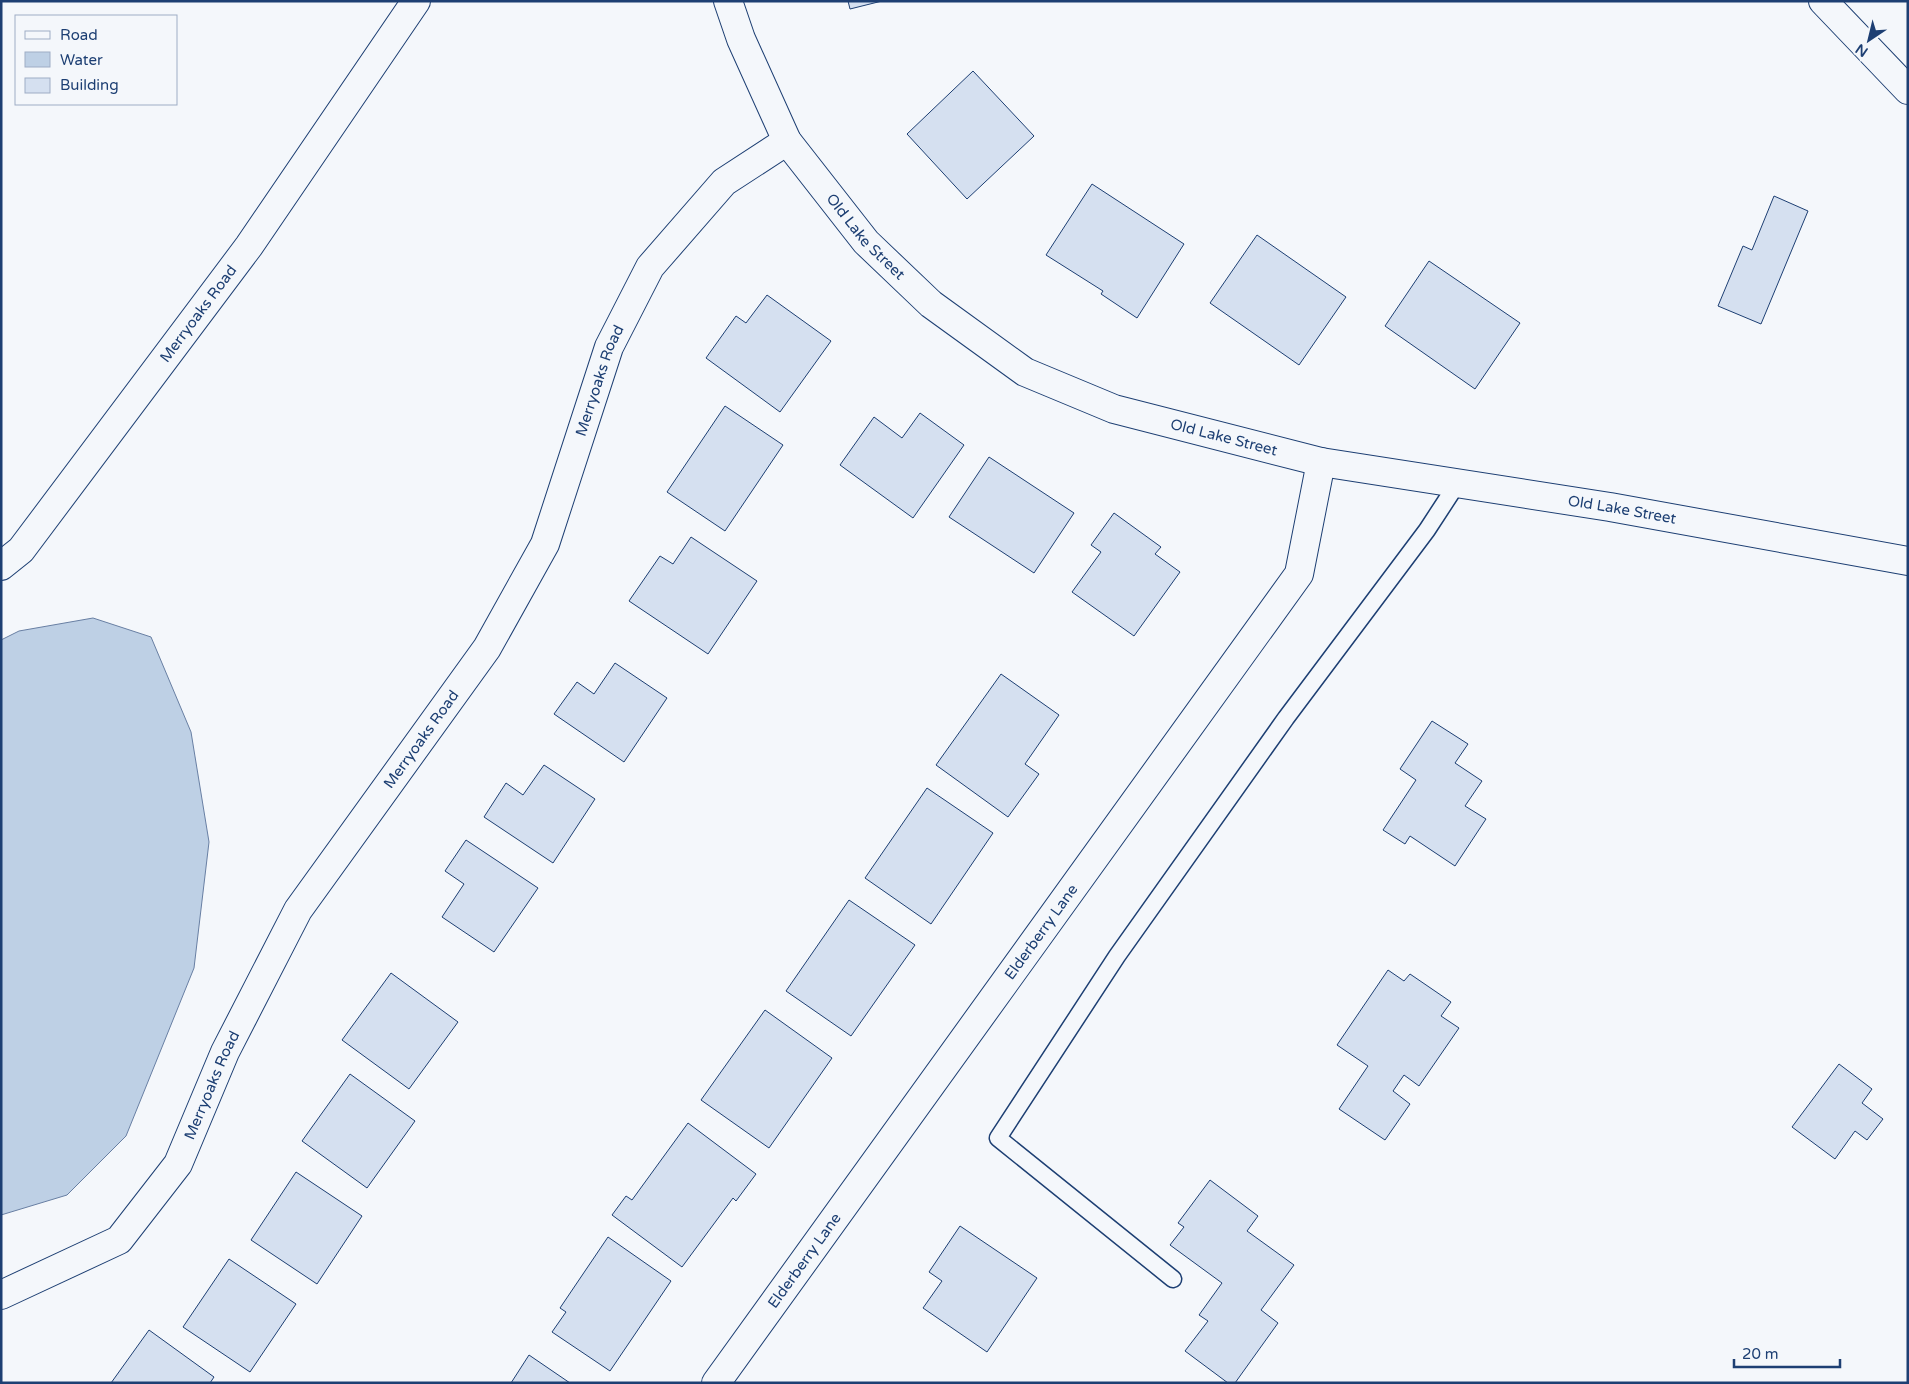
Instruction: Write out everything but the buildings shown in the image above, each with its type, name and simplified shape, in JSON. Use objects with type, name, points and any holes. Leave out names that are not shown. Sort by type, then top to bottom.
[{"type":"main road","name":"Merryoaks Road","points":[[1,566],[21,550],[249,246],[416,1]]},
{"type":"main road","name":"Old Lake Street","points":[[728,1],[741,39],[787,141],[866,242],[932,304],[1025,372],[1114,409],[1321,462],[1610,507],[1908,561]]},
{"type":"main road","points":[[1823,1],[1908,90]]},
{"type":"main road","name":"Merryoaks Road","points":[[1,1296],[119,1240],[178,1164],[225,1052],[298,910],[487,648],[545,544],[609,347],[650,266],[724,182],[787,141]]},
{"type":"main road","name":"Elderberry Lane","points":[[716,1383],[1300,574],[1321,462]]},
{"type":"lane","points":[[1173,1279],[998,1138],[1117,956],[1286,718],[1428,530],[1457,484]]},
{"type":"water","points":[[93,618],[151,637],[191,732],[209,842],[194,968],[126,1136],[67,1195],[1,1215],[1,640],[19,631]]}]
